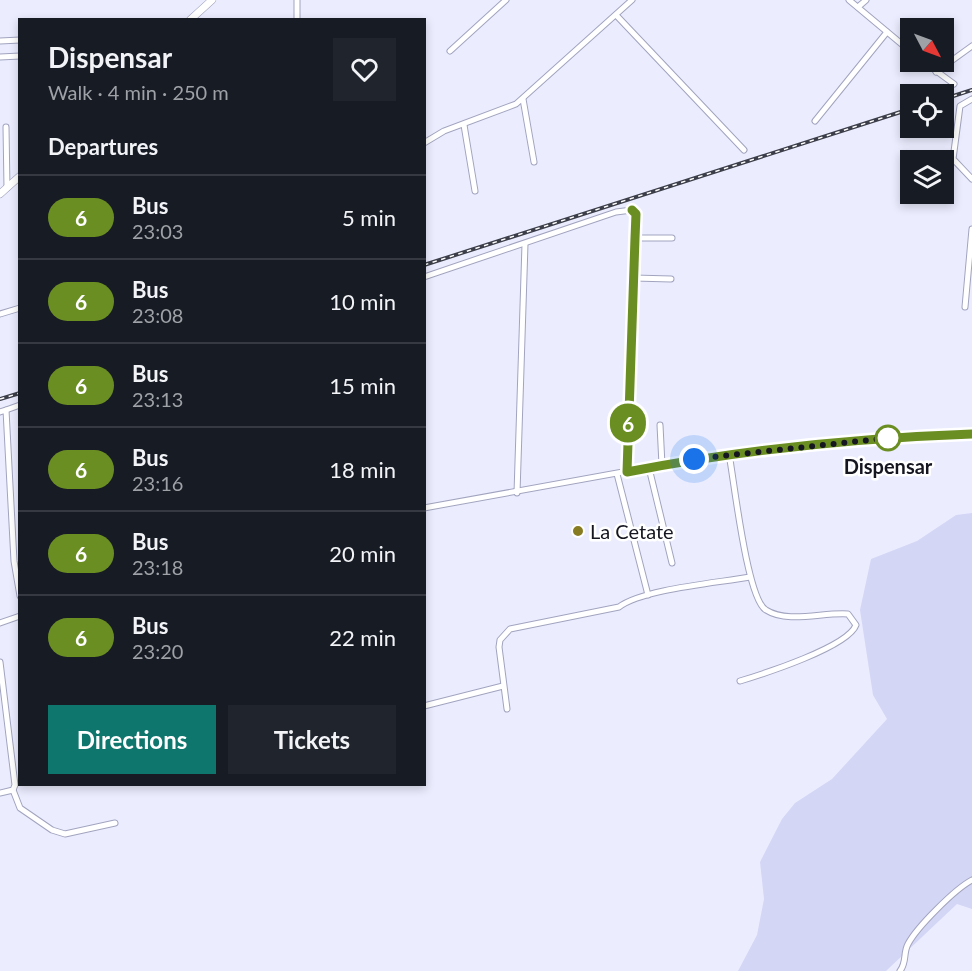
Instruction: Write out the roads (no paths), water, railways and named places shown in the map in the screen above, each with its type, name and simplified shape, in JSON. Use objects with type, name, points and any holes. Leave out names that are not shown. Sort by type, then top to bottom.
[{"type":"main road","points":[[192,18],[212,0]]},
{"type":"main road","points":[[0,194],[18,178]]},
{"type":"street","points":[[297,0],[297,18]]},
{"type":"street","points":[[450,51],[506,0]]},
{"type":"street","points":[[426,142],[438,134],[510,108],[523,99],[632,0]]},
{"type":"street","points":[[849,0],[900,43]]},
{"type":"street","points":[[858,7],[866,0]]},
{"type":"street","points":[[616,15],[744,150]]},
{"type":"street","points":[[815,121],[887,32]]},
{"type":"street","points":[[0,41],[18,40]]},
{"type":"street","points":[[954,59],[972,46]]},
{"type":"street","points":[[0,57],[18,56]]},
{"type":"street","points":[[936,72],[954,84]]},
{"type":"street","points":[[523,99],[534,162]]},
{"type":"street","points":[[972,99],[960,106],[957,114],[953,159],[972,179]]},
{"type":"street","points":[[464,125],[475,191]]},
{"type":"street","points":[[6,127],[7,188]]},
{"type":"street","points":[[426,277],[616,212],[632,210],[636,214],[627,472]]},
{"type":"street","points":[[965,307],[972,229]]},
{"type":"street","points":[[635,238],[672,238]]},
{"type":"street","points":[[517,493],[525,244]]},
{"type":"street","points":[[634,278],[671,279]]},
{"type":"street","points":[[0,314],[18,309]]},
{"type":"street","points":[[18,406],[3,411],[14,561],[18,584]]},
{"type":"street","points":[[660,425],[662,465]]},
{"type":"street","points":[[426,508],[729,454],[902,436],[972,434]]},
{"type":"street","points":[[729,454],[750,577],[759,604],[766,610],[798,616],[848,614],[856,625],[848,635],[807,658],[740,681]]},
{"type":"street","points":[[650,468],[672,563]]},
{"type":"street","points":[[617,474],[648,595]]},
{"type":"street","points":[[507,709],[499,647],[500,640],[510,629],[610,609],[628,600],[648,595],[750,577]]},
{"type":"street","points":[[0,623],[18,617]]},
{"type":"street","points":[[0,662],[16,768],[13,790],[20,808],[52,830],[65,834],[115,823]]},
{"type":"street","points":[[426,705],[503,686]]},
{"type":"street","points":[[0,794],[13,790]]},
{"type":"street","points":[[900,971],[905,964],[907,945],[953,892],[972,880]]},
{"type":"railway","points":[[954,96],[972,90]]},
{"type":"railway","points":[[426,264],[900,112]]},
{"type":"railway","points":[[0,399],[18,394]]},
{"type":"place","name":"Dispensar","points":[[888,438]]},
{"type":"place","name":"La Cetate","points":[[578,531]]}]
